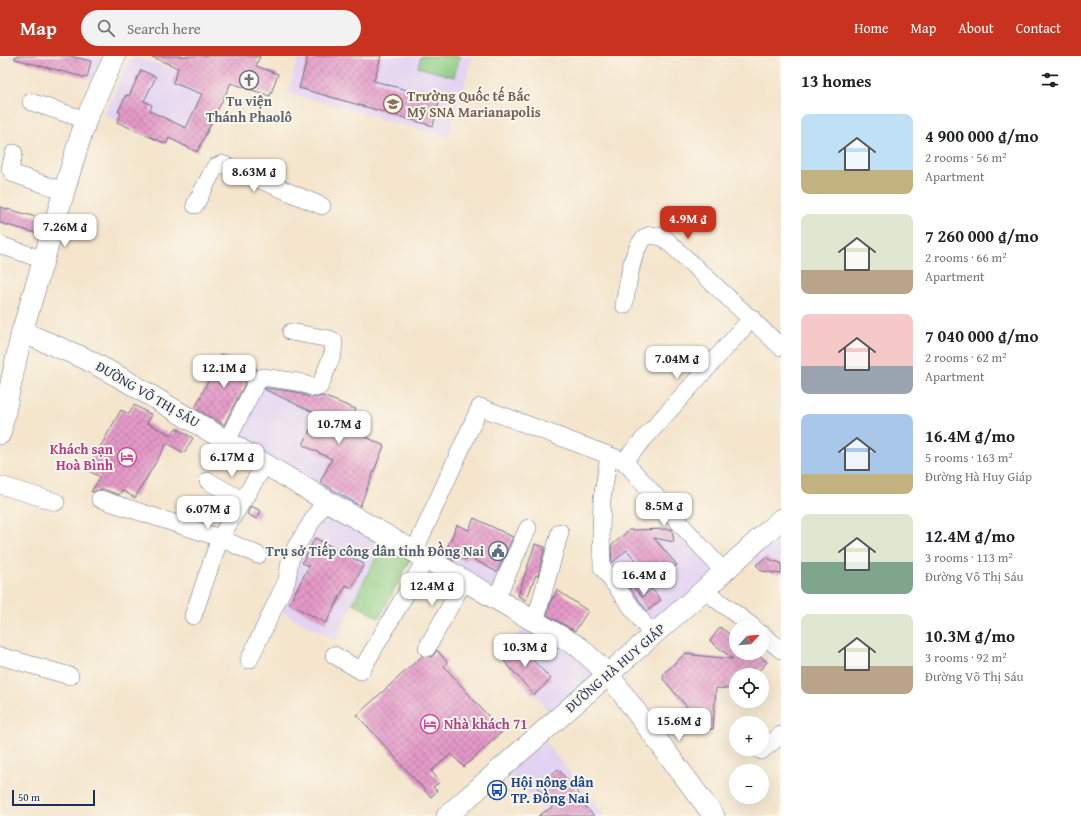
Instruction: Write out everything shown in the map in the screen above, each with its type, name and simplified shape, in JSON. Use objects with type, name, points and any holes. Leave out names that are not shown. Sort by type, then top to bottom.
[{"type":"main road","points":[[0,434],[22,332],[64,191],[86,120],[115,56]]},
{"type":"main road","name":"ĐƯỜNG VÕ THỊ SÁU","points":[[22,332],[99,365],[420,556],[585,651],[608,674],[712,815]]},
{"type":"main road","name":"ĐƯỜNG HÀ HUY GIÁP","points":[[447,816],[704,590],[781,519]]},
{"type":"street","points":[[31,102],[86,120]]},
{"type":"street","points":[[14,153],[10,169],[14,174],[64,191]]},
{"type":"street","points":[[195,206],[215,167],[222,164],[322,206]]},
{"type":"street","points":[[624,305],[636,249],[639,242],[646,236],[663,237],[781,346]]},
{"type":"street","points":[[0,245],[44,260]]},
{"type":"street","points":[[652,636],[602,567],[602,499],[617,458],[752,318]]},
{"type":"street","points":[[227,441],[256,383],[263,377],[298,382],[315,388],[320,386],[333,353],[334,342],[330,339],[291,332]]},
{"type":"street","points":[[334,655],[361,671],[420,556],[480,408],[617,458],[724,572]]},
{"type":"street","points":[[193,616],[220,538],[265,464]]},
{"type":"street","points":[[208,481],[242,500]]},
{"type":"street","points":[[0,485],[56,502]]},
{"type":"street","points":[[100,499],[220,538],[258,556]]},
{"type":"street","points":[[249,660],[287,580],[290,560],[296,547],[325,500]]},
{"type":"street","points":[[496,599],[528,528]]},
{"type":"street","points":[[535,622],[560,532]]},
{"type":"street","points":[[427,648],[464,581]]},
{"type":"street","points":[[704,590],[744,620]]},
{"type":"street","points":[[769,640],[781,650]]},
{"type":"street","points":[[0,656],[70,676]]},
{"type":"street","points":[[769,745],[781,735]]},
{"type":"shaded area","points":[[4,56],[109,56],[97,81]]},
{"type":"shaded area","points":[[132,56],[229,88],[197,152],[170,139],[166,144],[104,115]]},
{"type":"shaded area","name":"Trường Quốc tế Bắc Mỹ SNA Marianapolis","points":[[288,56],[473,56],[448,137],[288,93],[298,59]]},
{"type":"shaded area","points":[[263,381],[311,391],[356,409],[347,428],[360,506],[358,512],[233,437]]},
{"type":"shaded area","points":[[325,507],[384,542],[335,640],[278,610],[293,567]]},
{"type":"shaded area","points":[[474,518],[518,540],[495,592],[442,561],[457,525],[469,530]]},
{"type":"shaded area","points":[[781,528],[781,573],[762,571],[749,557]]},
{"type":"shaded area","points":[[679,529],[717,570],[652,628],[607,570],[606,551],[629,530]]},
{"type":"shaded area","points":[[528,625],[578,654],[599,674],[552,715],[497,653]]},
{"type":"shaded area","points":[[544,740],[605,816],[538,816],[542,809],[507,772]]},
{"type":"green space","points":[[421,56],[460,56],[454,77],[418,67]]},
{"type":"green space","points":[[384,542],[411,558],[379,618],[353,603]]},
{"type":"building","points":[[15,56],[70,56],[91,61],[87,78],[15,59]]},
{"type":"building","points":[[150,56],[260,56],[256,66],[278,74],[270,96],[231,83],[197,152],[169,138],[166,144],[117,122],[121,113],[118,112],[126,95],[129,96],[141,70],[156,77],[144,101],[152,105],[150,111],[186,128],[202,94],[173,83],[178,68]]},
{"type":"building","points":[[308,56],[381,56],[374,81],[440,99],[433,126],[299,88]]},
{"type":"building","points":[[0,207],[40,218],[36,233],[0,223]]},
{"type":"building","points":[[221,355],[257,369],[247,379],[224,425],[195,408]]},
{"type":"building","points":[[264,389],[296,392],[312,398],[323,396],[356,409],[347,427],[384,446],[360,506],[320,482],[332,459],[303,445],[317,414]]},
{"type":"building","name":"Khách sạn Hoà Bình","points":[[134,405],[152,415],[147,423],[171,435],[176,428],[193,438],[184,453],[167,443],[135,498],[122,490],[119,495],[103,489],[91,492],[100,477],[87,470],[121,410],[129,414]]},
{"type":"building","points":[[251,506],[261,511],[257,519],[247,514]]},
{"type":"building","points":[[474,518],[513,537],[497,572],[467,556],[465,560],[457,556],[454,561],[444,555],[457,525],[469,530]]},
{"type":"building","points":[[672,529],[674,542],[654,538],[677,565],[655,583],[627,550],[612,563],[611,546],[629,530]]},
{"type":"building","points":[[315,538],[364,564],[352,588],[346,585],[326,623],[289,604],[309,566],[302,563]]},
{"type":"building","points":[[535,544],[545,547],[538,576],[536,575],[526,600],[518,596]]},
{"type":"building","points":[[766,557],[781,563],[781,574],[762,571],[756,565]]},
{"type":"building","points":[[624,574],[642,597],[652,589],[661,600],[647,611],[621,576]]},
{"type":"building","points":[[557,590],[588,611],[575,631],[547,615],[551,601]]},
{"type":"building","points":[[720,627],[729,634],[729,656],[710,641]]},
{"type":"building","points":[[507,644],[521,652],[523,650],[551,679],[534,695],[497,653]]},
{"type":"building","name":"Nhà khách 71","points":[[437,650],[447,662],[444,666],[502,732],[464,767],[451,754],[431,771],[440,782],[433,787],[437,791],[431,797],[357,715],[422,656],[432,657]]},
{"type":"building","points":[[686,653],[694,654],[693,655],[729,659],[729,660],[764,660],[767,662],[762,668],[729,668],[729,689],[716,688],[713,729],[706,729],[663,679],[664,673]]},
{"type":"building","points":[[558,769],[579,794],[576,796],[594,816],[538,816],[554,806],[537,787]]},
{"type":"place","name":"Tu viện Thánh Phaolô","points":[[249,80]]},
{"type":"place","name":"Trường Quốc tế Bắc Mỹ SNA Marianapolis","points":[[393,104]]},
{"type":"place","name":"Khách sạn Hoà Bình","points":[[127,457]]},
{"type":"place","name":"Trụ sở Tiếp công dân tỉnh Đồng Nai","points":[[498,551]]},
{"type":"place","name":"Nhà khách 71","points":[[430,724]]},
{"type":"place","name":"Hội nông dân TP. Đồng Nai","points":[[497,790]]}]
